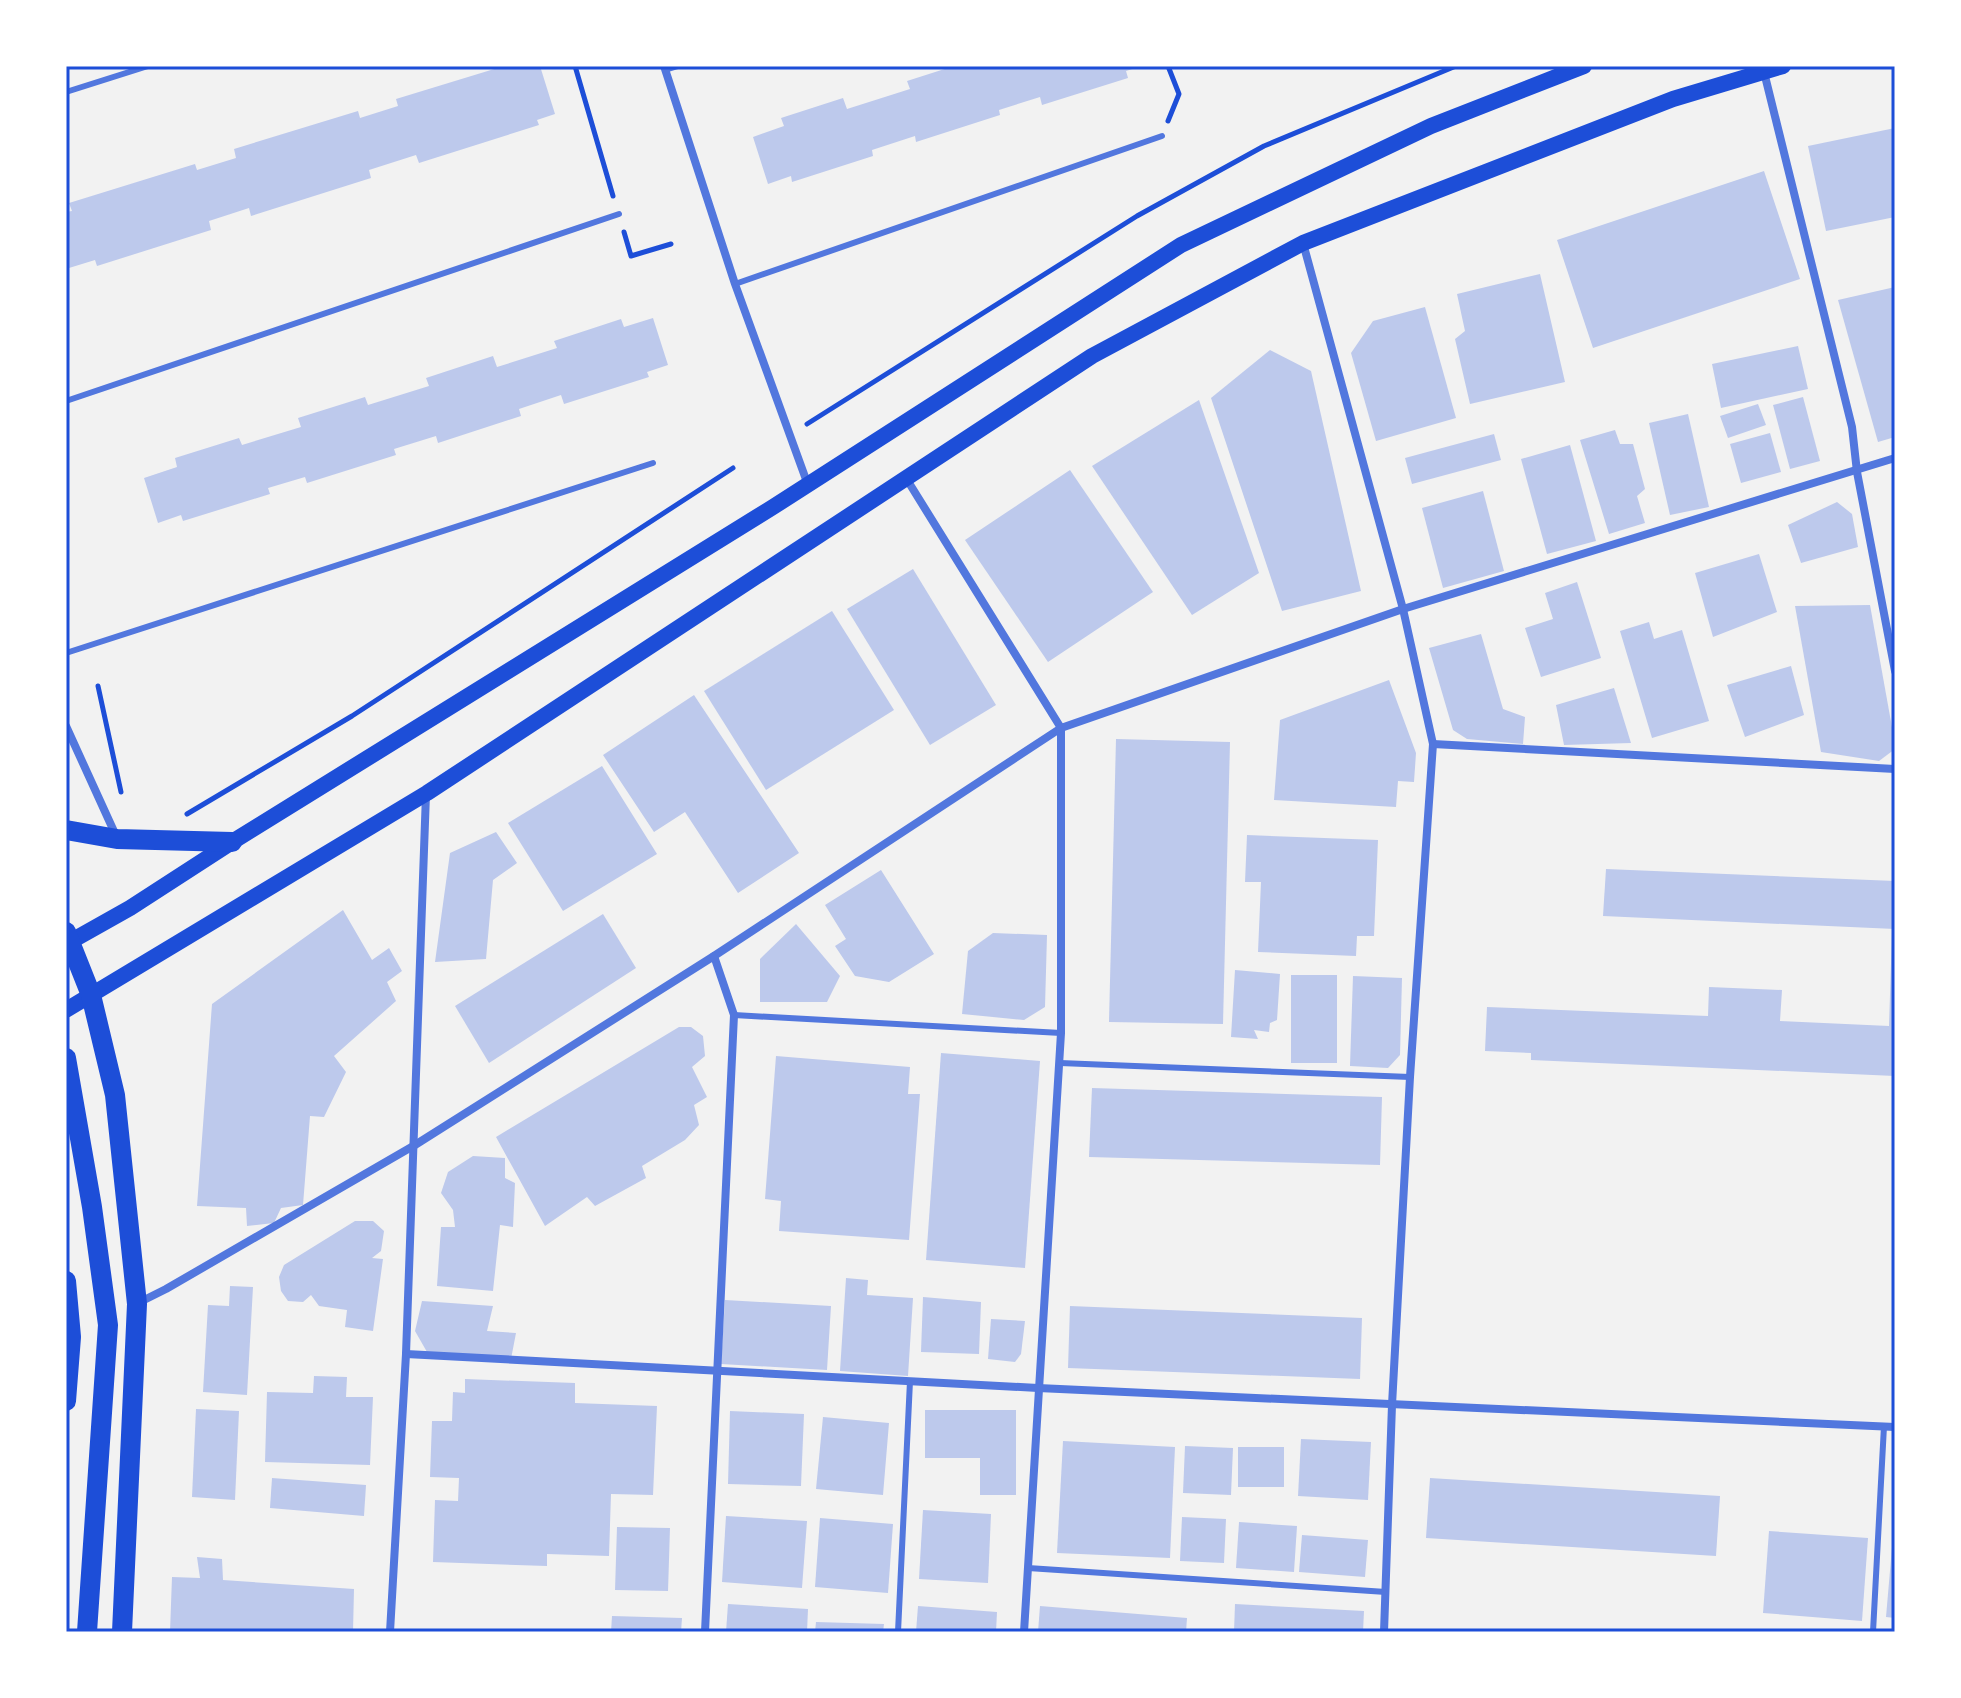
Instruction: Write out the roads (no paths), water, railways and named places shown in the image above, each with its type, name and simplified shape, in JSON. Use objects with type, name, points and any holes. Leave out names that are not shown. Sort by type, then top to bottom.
[{"type":"main road","points":[[122,1632],[137,1304],[115,1095],[91,995],[68,939],[130,908],[808,485],[1181,245],[1431,126],[1584,66]]},
{"type":"main road","points":[[66,1010],[427,793],[1092,356],[1303,243],[1673,99],[1783,66]]},
{"type":"main road","points":[[66,830],[117,839],[232,842]]},
{"type":"main road","points":[[66,1058],[108,1325],[87,1632]]},
{"type":"main road","points":[[66,1281],[71,1337],[66,1401]]},
{"type":"main road","points":[[66,1356],[101,1356],[115,1349],[136,1331]]},
{"type":"main road","points":[[66,1388],[99,1390],[125,1410],[131,1425]]},
{"type":"street","points":[[665,68],[735,284],[808,485]]},
{"type":"street","points":[[1763,71],[1852,427],[1857,472],[1895,671]]},
{"type":"street","points":[[1303,243],[1403,609],[1433,744],[1410,1077],[1392,1405],[1384,1632]]},
{"type":"street","points":[[137,1304],[415,1145],[714,956],[1061,728],[1403,609],[1895,458]]},
{"type":"street","points":[[905,478],[1061,728],[1060,1063],[1024,1632]]},
{"type":"street","points":[[66,726],[117,839]]},
{"type":"street","points":[[1433,744],[1895,769]]},
{"type":"street","points":[[390,1632],[406,1354],[427,793]]},
{"type":"street","points":[[705,1632],[734,1015],[714,956]]},
{"type":"street","points":[[406,1354],[1038,1388],[1895,1427]]},
{"type":"lane","points":[[66,92],[148,66]]},
{"type":"lane","points":[[665,68],[678,66]]},
{"type":"lane","points":[[735,284],[1162,136]]},
{"type":"lane","points":[[66,401],[619,214]]},
{"type":"lane","points":[[66,653],[653,463]]},
{"type":"lane","points":[[734,1015],[1061,1033]]},
{"type":"lane","points":[[1060,1063],[1410,1077]]},
{"type":"lane","points":[[898,1632],[910,1381]]},
{"type":"lane","points":[[1873,1632],[1884,1426]]},
{"type":"lane","points":[[1028,1568],[1386,1592]]}]
